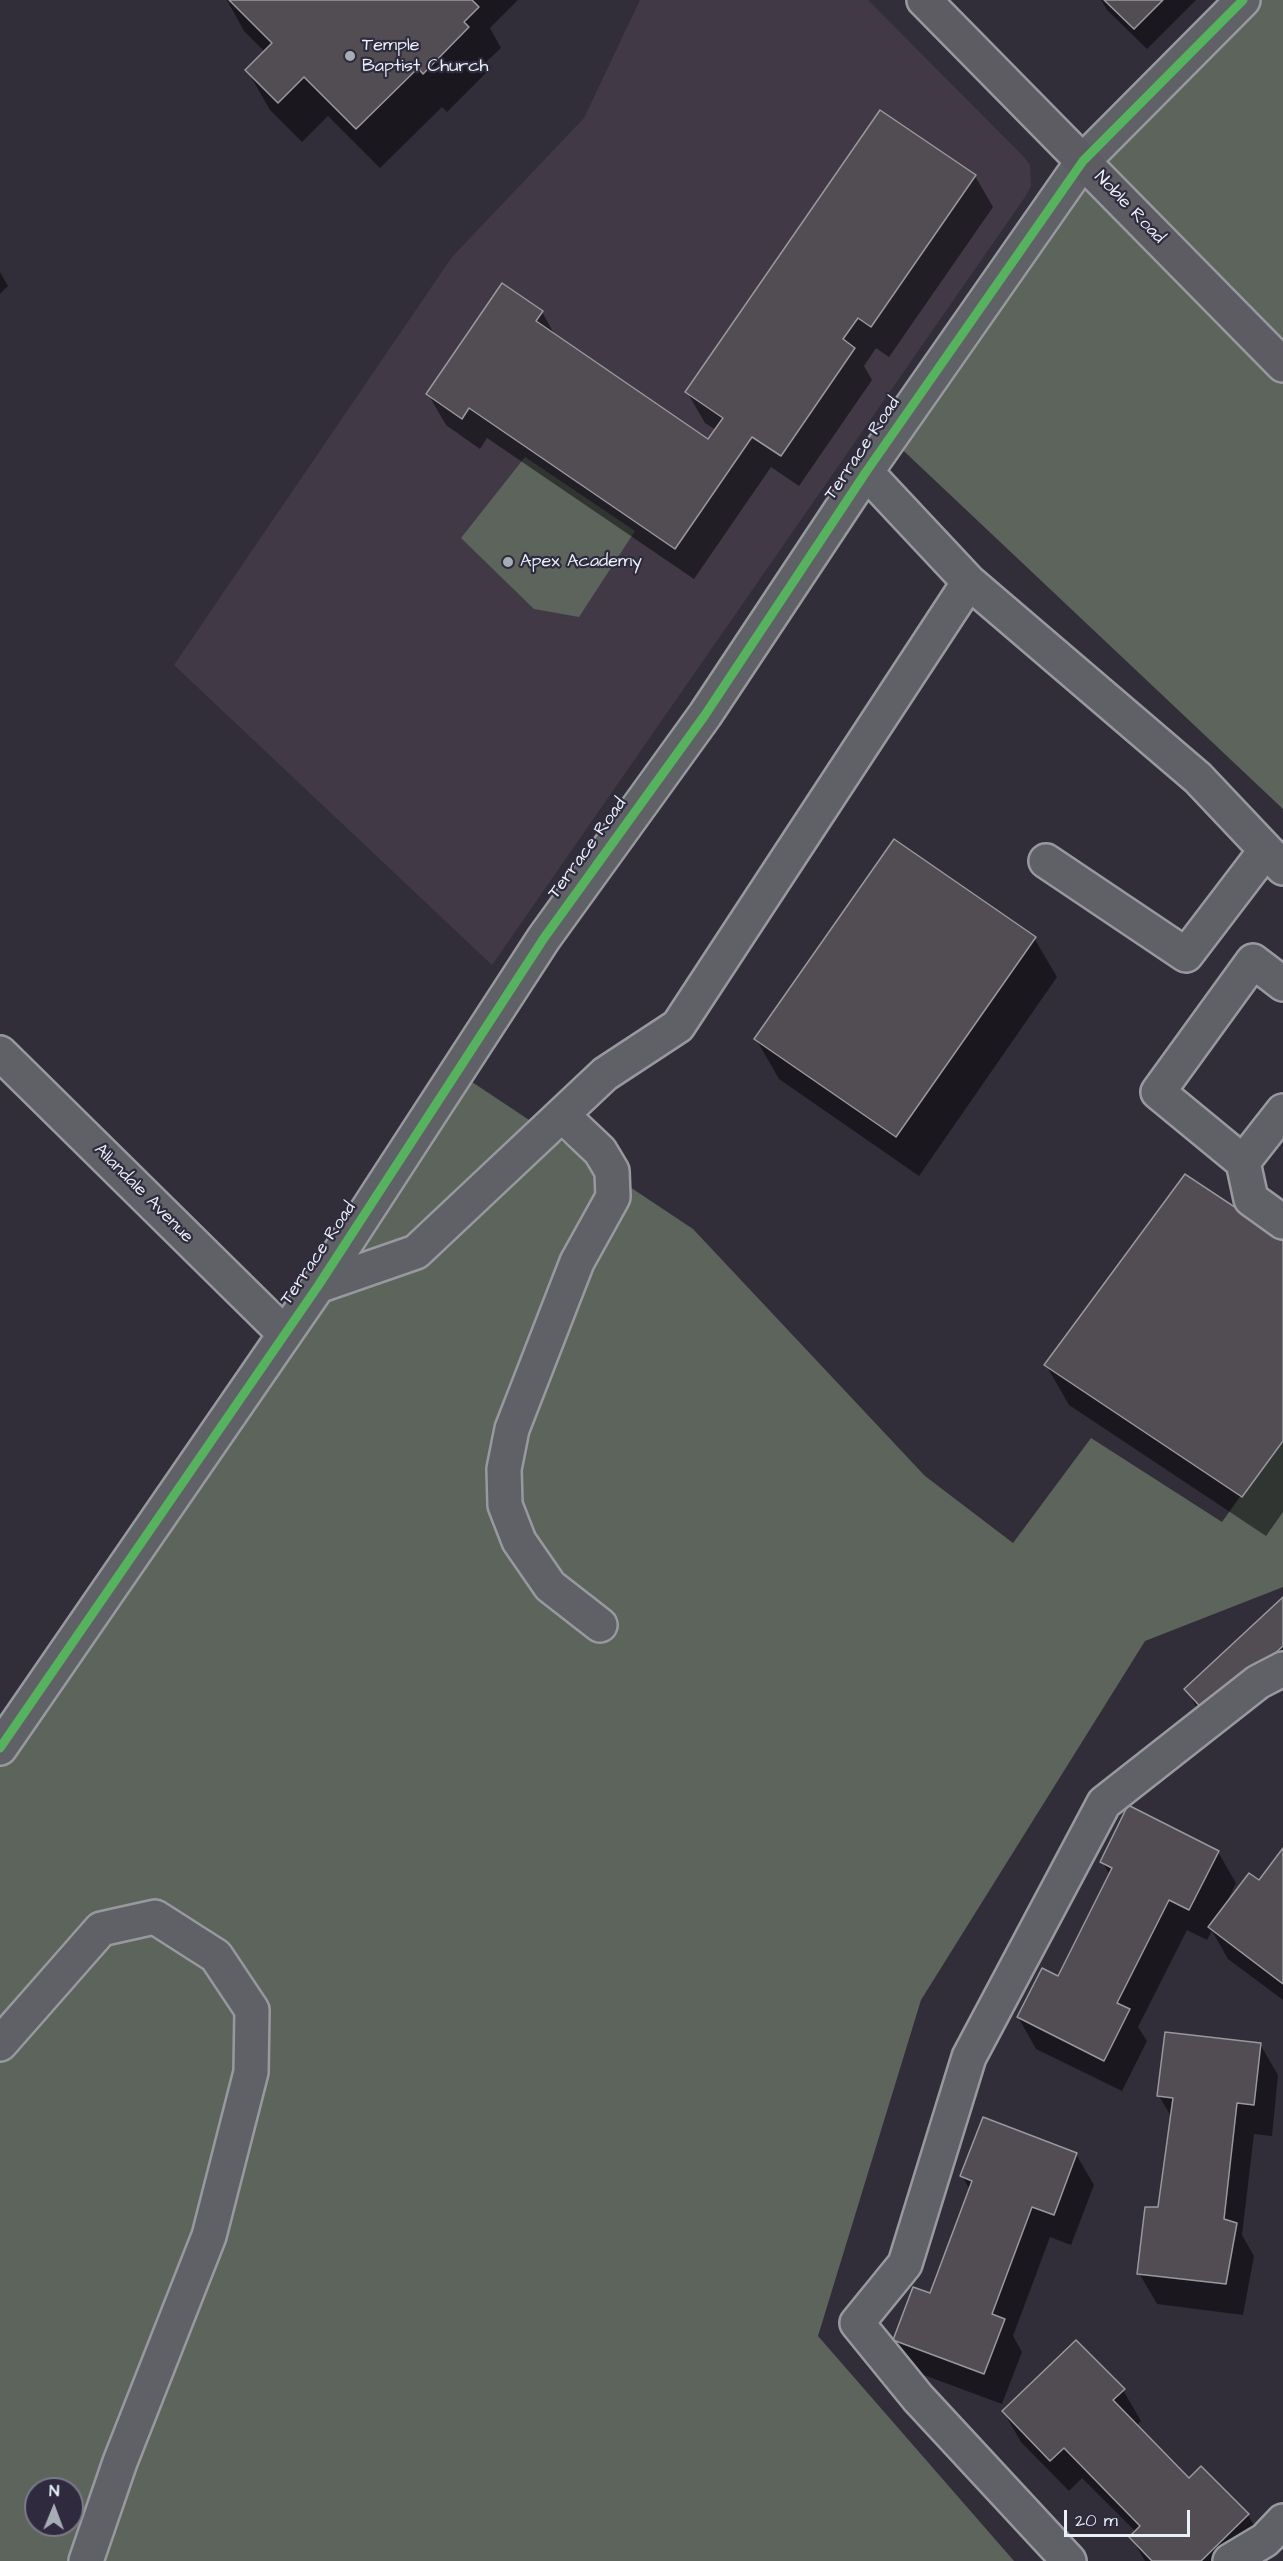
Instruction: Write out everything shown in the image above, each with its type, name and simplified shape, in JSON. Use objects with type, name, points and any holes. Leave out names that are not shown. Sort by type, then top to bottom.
[{"type":"main road","name":"Noble Road","points":[[924,0],[1283,365]]},
{"type":"street","name":"Terrace Road","points":[[0,1748],[318,1286],[544,938],[705,715],[866,472],[1083,161],[1243,0]]},
{"type":"street","points":[[866,472],[969,582],[1198,778],[1274,859],[1186,955],[1046,861]]},
{"type":"street","points":[[318,1286],[416,1252],[605,1074],[678,1026],[969,582]]},
{"type":"street","points":[[1283,984],[1253,961],[1158,1092],[1243,1162],[1251,1199],[1283,1222]]},
{"type":"street","name":"Allandale Avenue","points":[[0,1053],[285,1334]]},
{"type":"street","points":[[1243,1162],[1283,1111]]},
{"type":"street","points":[[562,1115],[600,1151],[612,1171],[613,1197],[577,1262],[512,1429],[504,1469],[505,1505],[519,1541],[550,1586],[600,1625]]},
{"type":"street","points":[[1070,2561],[918,2398],[857,2323],[906,2264],[969,2057],[1104,1803],[1258,1682],[1283,1669]]},
{"type":"street","points":[[0,2044],[101,1929],[155,1917],[216,1956],[252,2010],[251,2072],[209,2236],[120,2462],[86,2561]]},
{"type":"street","points":[[1230,2561],[1265,2540],[1283,2521]]},
{"type":"shaded area","name":"Apex Academy","points":[[640,0],[868,0],[1024,157],[1030,165],[1031,186],[492,965],[174,665],[452,257],[584,118]]},
{"type":"shaded area","points":[[1243,0],[1283,0],[1283,809],[890,438],[1083,161]]},
{"type":"shaded area","points":[[525,457],[635,531],[579,617],[534,609],[461,538]]},
{"type":"shaded area","points":[[457,1072],[693,1229],[925,1476],[1013,1543],[1091,1438],[1222,1522],[1283,1436],[1283,1587],[1145,1641],[921,2000],[818,2336],[1014,2561],[0,2561],[0,1748]]},
{"type":"building","name":"Temple Baptist Church","points":[[229,0],[472,0],[479,7],[464,22],[469,27],[423,74],[418,68],[356,129],[304,77],[278,103],[245,70],[272,43]]},
{"type":"building","points":[[1104,0],[1163,0],[1134,29]]},
{"type":"building","points":[[880,110],[976,175],[871,327],[858,318],[843,339],[855,348],[781,456],[752,437],[675,549],[469,408],[462,419],[426,394],[502,283],[543,311],[536,321],[708,439],[723,418],[685,392]]},
{"type":"building","points":[[894,839],[1036,937],[896,1137],[754,1039]]},
{"type":"building","points":[[1185,1174],[1283,1239],[1283,1441],[1242,1497],[1044,1365]]},
{"type":"building","points":[[1283,1597],[1283,1646],[1208,1715],[1184,1689]]},
{"type":"building","points":[[1128,1805],[1219,1851],[1189,1910],[1169,1900],[1117,2003],[1130,2009],[1104,2061],[1017,2017],[1042,1968],[1058,1976],[1112,1868],[1100,1862]]},
{"type":"building","points":[[1283,1848],[1283,1984],[1208,1927],[1249,1873],[1259,1880]]},
{"type":"building","points":[[1165,2032],[1261,2043],[1254,2105],[1237,2103],[1224,2219],[1237,2223],[1226,2284],[1137,2274],[1145,2207],[1158,2207],[1173,2098],[1157,2096]]},
{"type":"building","points":[[983,2117],[1077,2153],[1054,2215],[1032,2207],[992,2314],[1005,2319],[984,2374],[893,2340],[913,2287],[930,2293],[972,2181],[960,2176]]},
{"type":"building","points":[[1076,2340],[1125,2389],[1113,2400],[1189,2478],[1201,2466],[1249,2514],[1201,2561],[1152,2561],[1129,2537],[1140,2526],[1064,2448],[1050,2461],[1002,2411]]},
{"type":"cycle path","points":[[0,1748],[318,1286],[544,938],[705,715],[866,472],[1083,161],[1243,0]]},
{"type":"place","name":"Temple Baptist Church","points":[[350,56]]},
{"type":"place","name":"Apex Academy","points":[[508,562]]}]
